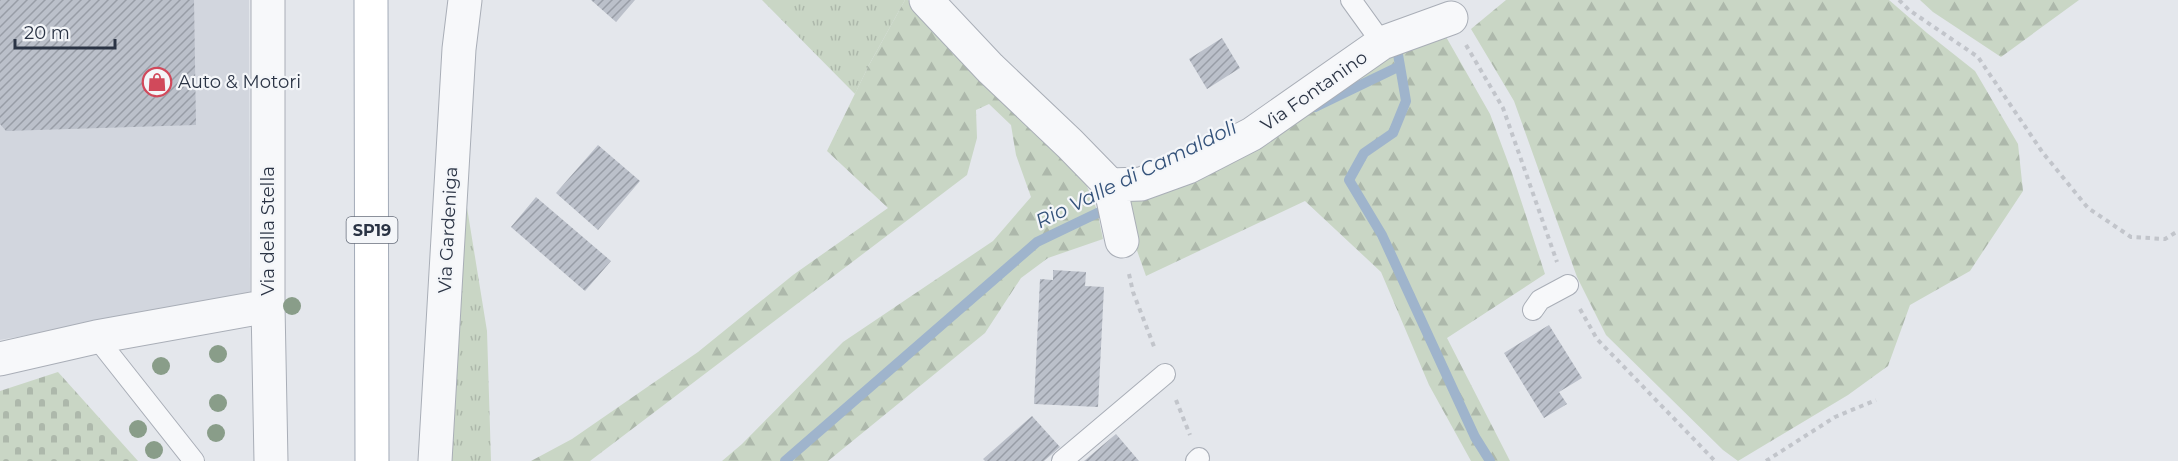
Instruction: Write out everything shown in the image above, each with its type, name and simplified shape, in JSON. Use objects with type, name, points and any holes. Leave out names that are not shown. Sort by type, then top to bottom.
[{"type":"main road","name":"SP19","points":[[371,0],[372,461]]},
{"type":"street","name":"Via della Stella","points":[[268,0],[268,306],[272,461]]},
{"type":"street","name":"Via Gardeniga","points":[[435,461],[459,49],[465,0]]},
{"type":"street","points":[[926,0],[990,68],[1070,144],[1113,195],[1122,241]]},
{"type":"street","name":"Via Fontanino","points":[[1113,195],[1188,167],[1252,134],[1383,43],[1447,9]]},
{"type":"street","points":[[0,359],[96,337],[268,306]]},
{"type":"lane","points":[[1351,0],[1383,43]]},
{"type":"lane","points":[[1533,310],[1540,300],[1568,285]]},
{"type":"lane","points":[[96,337],[194,461]]},
{"type":"lane","points":[[1062,461],[1165,374]]},
{"type":"path","points":[[1899,0],[1909,10],[1978,57],[2043,153],[2088,208],[2131,237],[2165,239],[2178,231]]},
{"type":"path","points":[[1447,9],[1503,108],[1559,267],[1597,339],[1715,461]]},
{"type":"path","points":[[1766,461],[1835,417],[1876,400]]},
{"type":"shaded area","points":[[0,0],[249,0],[250,295],[0,340]]},
{"type":"green space","points":[[762,0],[905,0],[855,94]]},
{"type":"green space","points":[[905,0],[908,0],[1083,177],[1097,210],[1103,239],[1048,258],[1021,278],[985,333],[828,461],[722,461],[742,444],[843,342],[993,241],[1031,197],[1016,155],[1011,125],[989,104],[976,110],[977,138],[967,175],[590,461],[531,461],[572,439],[698,352],[793,275],[888,208],[827,151],[869,65]]},
{"type":"green space","points":[[1506,0],[1889,0],[1975,71],[2018,144],[2023,191],[1970,271],[1910,305],[1888,366],[1848,395],[1738,461],[1723,450],[1606,335],[1577,277],[1514,101],[1471,29]]},
{"type":"green space","points":[[1920,0],[2079,0],[2001,57],[1933,12]]},
{"type":"green space","points":[[1445,35],[1490,114],[1545,274],[1447,338],[1510,461],[1471,461],[1429,385],[1381,272],[1305,201],[1146,276],[1123,211],[1129,198],[1386,55]]},
{"type":"green space","points":[[464,189],[487,331],[491,461],[451,461]]},
{"type":"green space","points":[[58,372],[138,461],[0,461],[0,391]]},
{"type":"building","points":[[0,0],[194,0],[196,125],[6,131],[0,124]]},
{"type":"building","points":[[591,0],[635,0],[616,22]]},
{"type":"building","points":[[1222,38],[1240,68],[1207,89],[1189,59]]},
{"type":"building","points":[[598,145],[640,181],[598,230],[556,193]]},
{"type":"building","points":[[536,197],[611,261],[585,291],[511,227]]},
{"type":"building","points":[[1053,270],[1086,272],[1085,286],[1104,287],[1098,407],[1034,404],[1040,279],[1053,280]]},
{"type":"building","points":[[1549,325],[1582,378],[1559,392],[1567,404],[1544,418],[1504,353]]},
{"type":"building","points":[[1032,416],[1060,447],[1044,461],[985,461],[983,459]]},
{"type":"building","points":[[1116,434],[1139,461],[1084,461]]},
{"type":"waterway","name":"Rio Valle di Camaldoli","points":[[1315,107],[1400,66],[1396,43]]},
{"type":"waterway","points":[[1400,66],[1406,101],[1393,133],[1364,153],[1349,180],[1382,235],[1475,437],[1490,461]]},
{"type":"waterway","name":"Rio Valle di Camaldoli","points":[[785,461],[1037,242],[1112,206]]},
{"type":"place","name":"Auto & Motori","points":[[157,82]]}]
